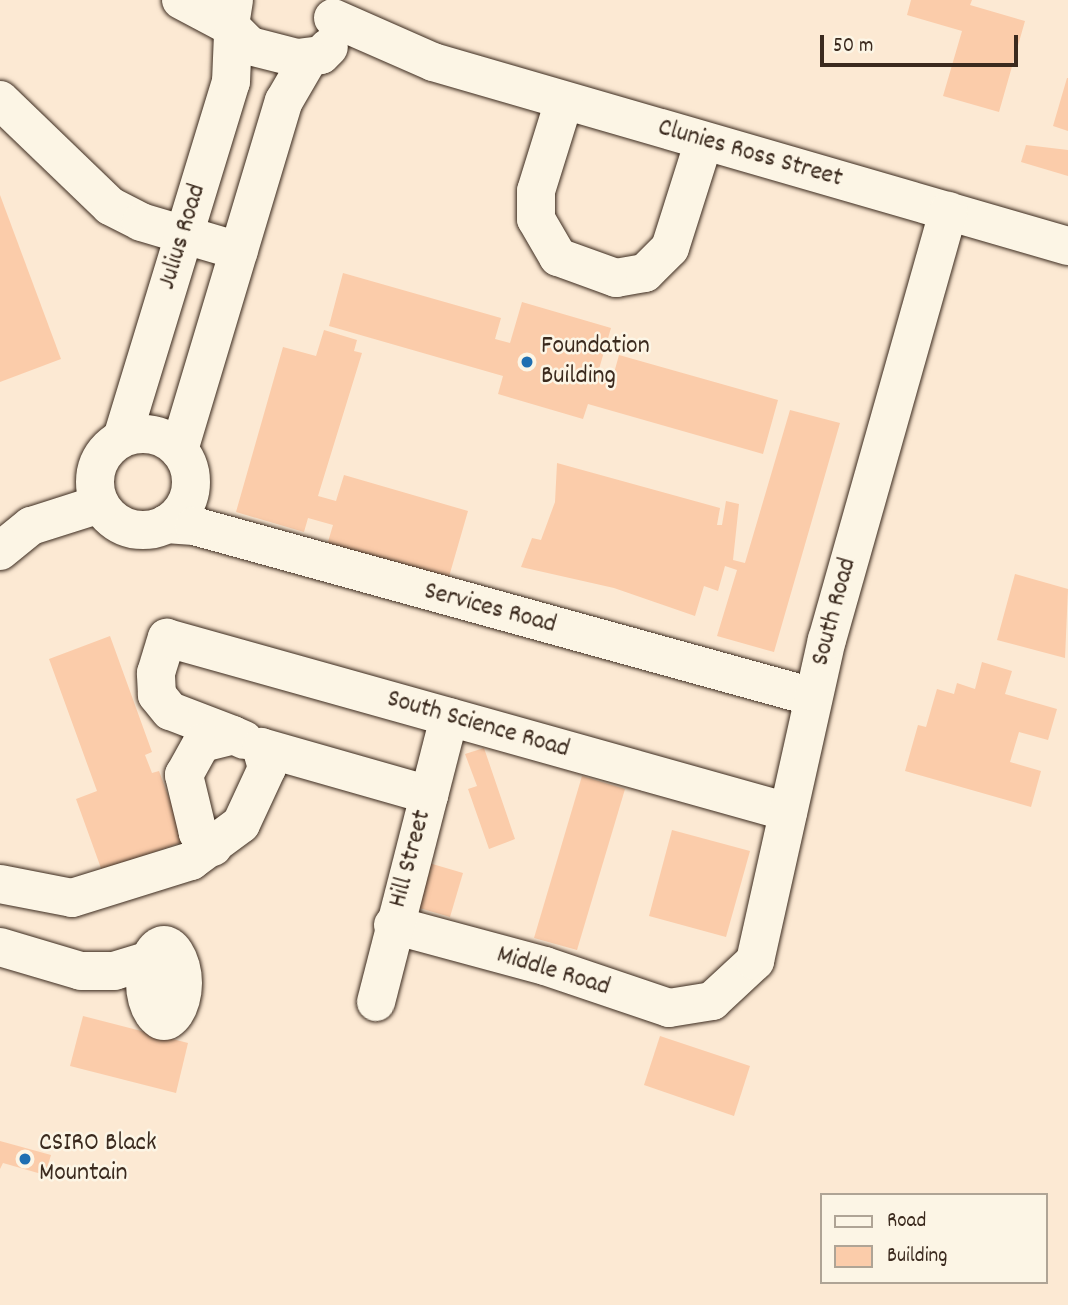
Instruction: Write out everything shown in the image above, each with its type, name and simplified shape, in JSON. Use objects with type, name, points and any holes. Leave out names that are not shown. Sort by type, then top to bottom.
[{"type":"street","points":[[181,0],[233,20]]},
{"type":"street","points":[[180,450],[284,101],[335,34],[326,9]]},
{"type":"street","name":"Clunies Ross Street","points":[[326,9],[433,62],[1068,246]]},
{"type":"street","name":"Clunies Ross Street","points":[[233,20],[264,51],[315,57],[433,62]]},
{"type":"street","name":"Julius Road","points":[[122,438],[231,82],[233,20]]},
{"type":"street","points":[[0,100],[88,190],[141,222],[239,251]]},
{"type":"street","points":[[564,100],[536,191],[536,219],[558,257],[615,278],[645,273],[670,248],[704,141]]},
{"type":"street","name":"South Road","points":[[712,1001],[755,961],[813,697],[947,211]]},
{"type":"street","points":[[153,434],[180,450],[187,462],[190,490],[182,510],[166,524],[152,529],[122,526],[100,504],[97,466],[122,438],[153,434]]},
{"type":"street","points":[[0,551],[31,526],[100,504]]},
{"type":"street","name":"Services Road","points":[[166,524],[194,526],[813,697]]},
{"type":"street","name":"South Science Road","points":[[247,741],[170,711],[157,695],[156,673],[167,638],[788,812]]},
{"type":"street","name":"Hill Street","points":[[376,1002],[393,925],[449,717]]},
{"type":"street","points":[[0,884],[72,898],[166,870],[213,846],[241,824],[267,768],[247,741]]},
{"type":"street","points":[[213,846],[198,833],[184,775],[202,743],[247,741],[429,795]]},
{"type":"street","name":"Middle Road","points":[[393,925],[545,966],[669,1009],[712,1001]]},
{"type":"street","points":[[0,947],[81,971],[114,971],[144,962]]},
{"type":"building","points":[[911,0],[972,0],[970,5],[1025,21],[999,112],[943,96],[962,31],[907,15]]},
{"type":"building","points":[[1068,78],[1068,131],[1053,126]]},
{"type":"building","points":[[1026,145],[1068,150],[1068,176],[1021,162]]},
{"type":"building","points":[[0,195],[61,359],[0,382]]},
{"type":"building","name":"Foundation Building","points":[[343,273],[501,318],[495,339],[510,343],[522,302],[611,328],[599,369],[614,373],[619,355],[778,400],[763,454],[588,404],[583,419],[498,394],[503,376],[329,326]]},
{"type":"building","points":[[324,330],[357,340],[354,351],[362,353],[318,496],[336,501],[344,475],[468,511],[446,587],[325,552],[333,525],[308,518],[304,532],[236,512],[283,347],[316,356]]},
{"type":"building","points":[[790,410],[840,423],[774,652],[717,636],[737,570],[725,566],[718,591],[704,586],[695,616],[614,588],[521,567],[532,538],[541,540],[555,502],[557,463],[720,508],[717,525],[722,525],[726,501],[739,504],[733,560],[745,563]]},
{"type":"building","points":[[1015,574],[1068,589],[1065,658],[997,640]]},
{"type":"building","points":[[110,636],[152,752],[145,755],[152,773],[159,771],[185,841],[102,871],[76,799],[97,791],[49,659]]},
{"type":"building","points":[[982,662],[1012,671],[1005,694],[1057,709],[1048,740],[1019,732],[1010,762],[1041,771],[1031,807],[905,771],[918,725],[926,727],[937,689],[954,694],[957,683],[975,689]]},
{"type":"building","points":[[484,748],[515,839],[489,849],[468,789],[477,786],[465,754]]},
{"type":"building","points":[[582,776],[625,789],[577,950],[534,938]]},
{"type":"building","points":[[672,830],[750,851],[726,937],[649,916]]},
{"type":"building","points":[[429,863],[463,873],[450,917],[416,907]]},
{"type":"building","points":[[83,1016],[188,1043],[176,1093],[70,1066]]},
{"type":"building","points":[[660,1036],[750,1066],[734,1116],[644,1085]]},
{"type":"building","name":"CSIRO Black Mountain","points":[[0,1141],[51,1155],[45,1175],[3,1163],[0,1169]]},
{"type":"place","name":"Foundation Building","points":[[527,362]]},
{"type":"place","name":"CSIRO Black Mountain","points":[[25,1159]]}]
